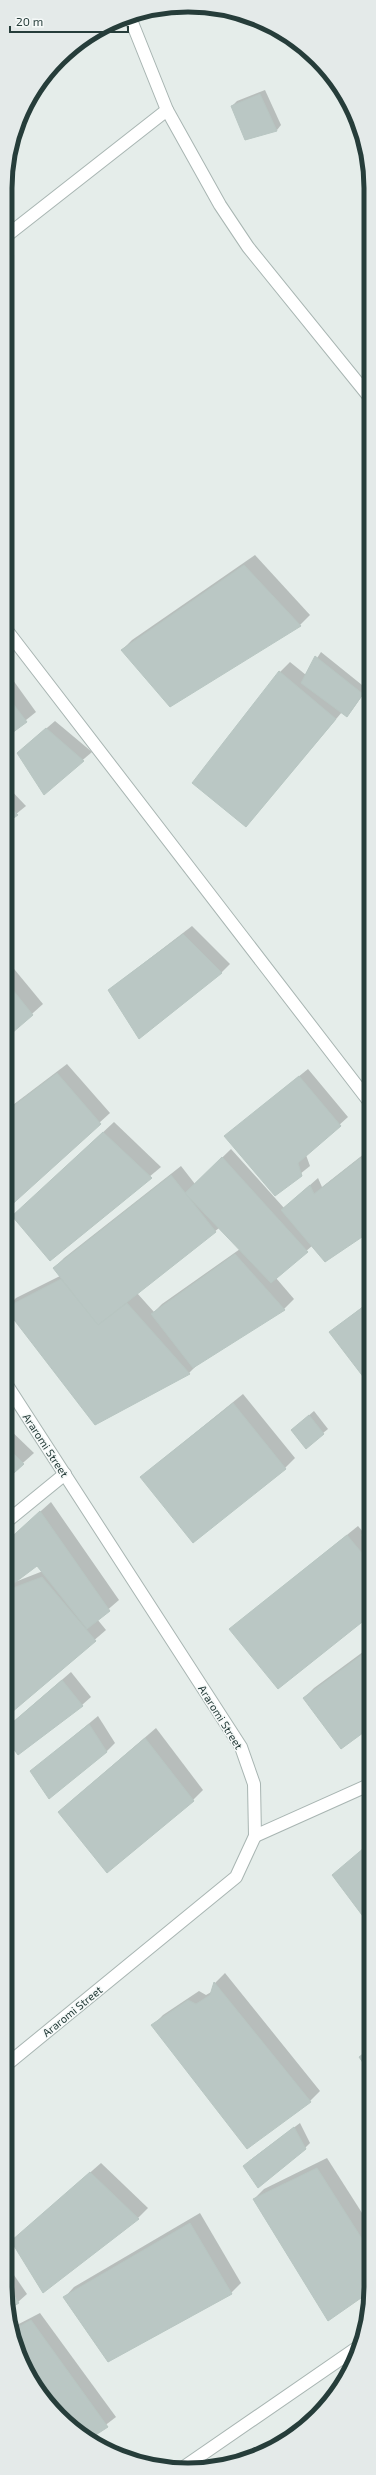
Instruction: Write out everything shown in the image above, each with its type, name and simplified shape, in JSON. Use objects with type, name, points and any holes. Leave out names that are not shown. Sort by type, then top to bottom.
[{"type":"street","points":[[131,21],[167,110],[220,205],[248,247],[364,390]]},
{"type":"street","points":[[12,232],[167,110]]},
{"type":"street","points":[[12,637],[364,1095]]},
{"type":"street","name":"Araromi Street","points":[[12,1393],[242,1747],[254,1784],[255,1836],[236,1877],[12,2060]]},
{"type":"street","points":[[12,1517],[65,1474]]},
{"type":"street","points":[[255,1836],[364,1787]]},
{"type":"street","points":[[190,2463],[352,2351]]},
{"type":"building","points":[[260,94],[277,131],[245,140],[231,106]]},
{"type":"building","points":[[244,565],[301,626],[170,707],[121,650]]},
{"type":"building","points":[[315,656],[363,694],[347,717],[301,683]]},
{"type":"building","points":[[279,671],[336,719],[246,827],[192,783]]},
{"type":"building","points":[[12,702],[27,722],[12,733]]},
{"type":"building","points":[[46,728],[84,761],[44,795],[17,753]]},
{"type":"building","points":[[12,809],[18,815],[12,819]]},
{"type":"building","points":[[183,934],[222,973],[139,1039],[108,990]]},
{"type":"building","points":[[12,989],[33,1015],[12,1033]]},
{"type":"building","points":[[57,1073],[101,1124],[12,1204],[12,1107]]},
{"type":"building","points":[[299,1076],[341,1126],[298,1163],[302,1176],[275,1196],[224,1136]]},
{"type":"building","points":[[103,1132],[152,1178],[50,1261],[12,1216]]},
{"type":"building","points":[[222,1157],[308,1252],[271,1283],[185,1193]]},
{"type":"building","points":[[360,1158],[364,1162],[364,1236],[325,1262],[281,1210],[310,1185],[314,1194]]},
{"type":"building","points":[[171,1175],[216,1232],[98,1325],[53,1268]]},
{"type":"building","points":[[235,1254],[285,1310],[193,1368],[151,1314]]},
{"type":"building","points":[[61,1279],[98,1325],[127,1303],[190,1374],[95,1425],[12,1317],[12,1304]]},
{"type":"building","points":[[364,1306],[364,1378],[329,1332]]},
{"type":"building","points":[[233,1403],[286,1469],[193,1543],[140,1477]]},
{"type":"building","points":[[309,1415],[324,1434],[306,1449],[291,1430]]},
{"type":"building","points":[[12,1452],[24,1464],[12,1475]]},
{"type":"building","points":[[40,1511],[110,1611],[87,1629],[37,1566],[12,1585],[12,1537]]},
{"type":"building","points":[[347,1535],[364,1556],[364,1621],[278,1689],[229,1629]]},
{"type":"building","points":[[42,1577],[96,1641],[12,1712],[12,1588]]},
{"type":"building","points":[[364,1653],[364,1732],[341,1749],[303,1698]]},
{"type":"building","points":[[62,1680],[83,1706],[18,1755],[12,1747],[12,1723]]},
{"type":"building","points":[[89,1724],[107,1752],[49,1799],[30,1771]]},
{"type":"building","points":[[145,1738],[194,1801],[107,1873],[58,1812]]},
{"type":"building","points":[[364,1848],[364,1918],[332,1875]]},
{"type":"building","points":[[214,1982],[311,2102],[247,2149],[151,2025],[188,2000],[196,2004],[210,1995]]},
{"type":"building","points":[[364,2053],[364,2064],[359,2057]]},
{"type":"building","points":[[294,2127],[306,2149],[258,2188],[243,2166]]},
{"type":"building","points":[[317,2168],[364,2242],[364,2296],[328,2321],[253,2199]]},
{"type":"building","points":[[90,2172],[139,2219],[43,2293],[12,2243],[12,2240]]},
{"type":"building","points":[[190,2223],[232,2294],[108,2362],[63,2297]]},
{"type":"building","points":[[12,2293],[19,2303],[13,2306]]},
{"type":"building","points":[[31,2320],[108,2427],[95,2436],[81,2427],[56,2403],[48,2394],[30,2365],[21,2344],[17,2328]]}]
